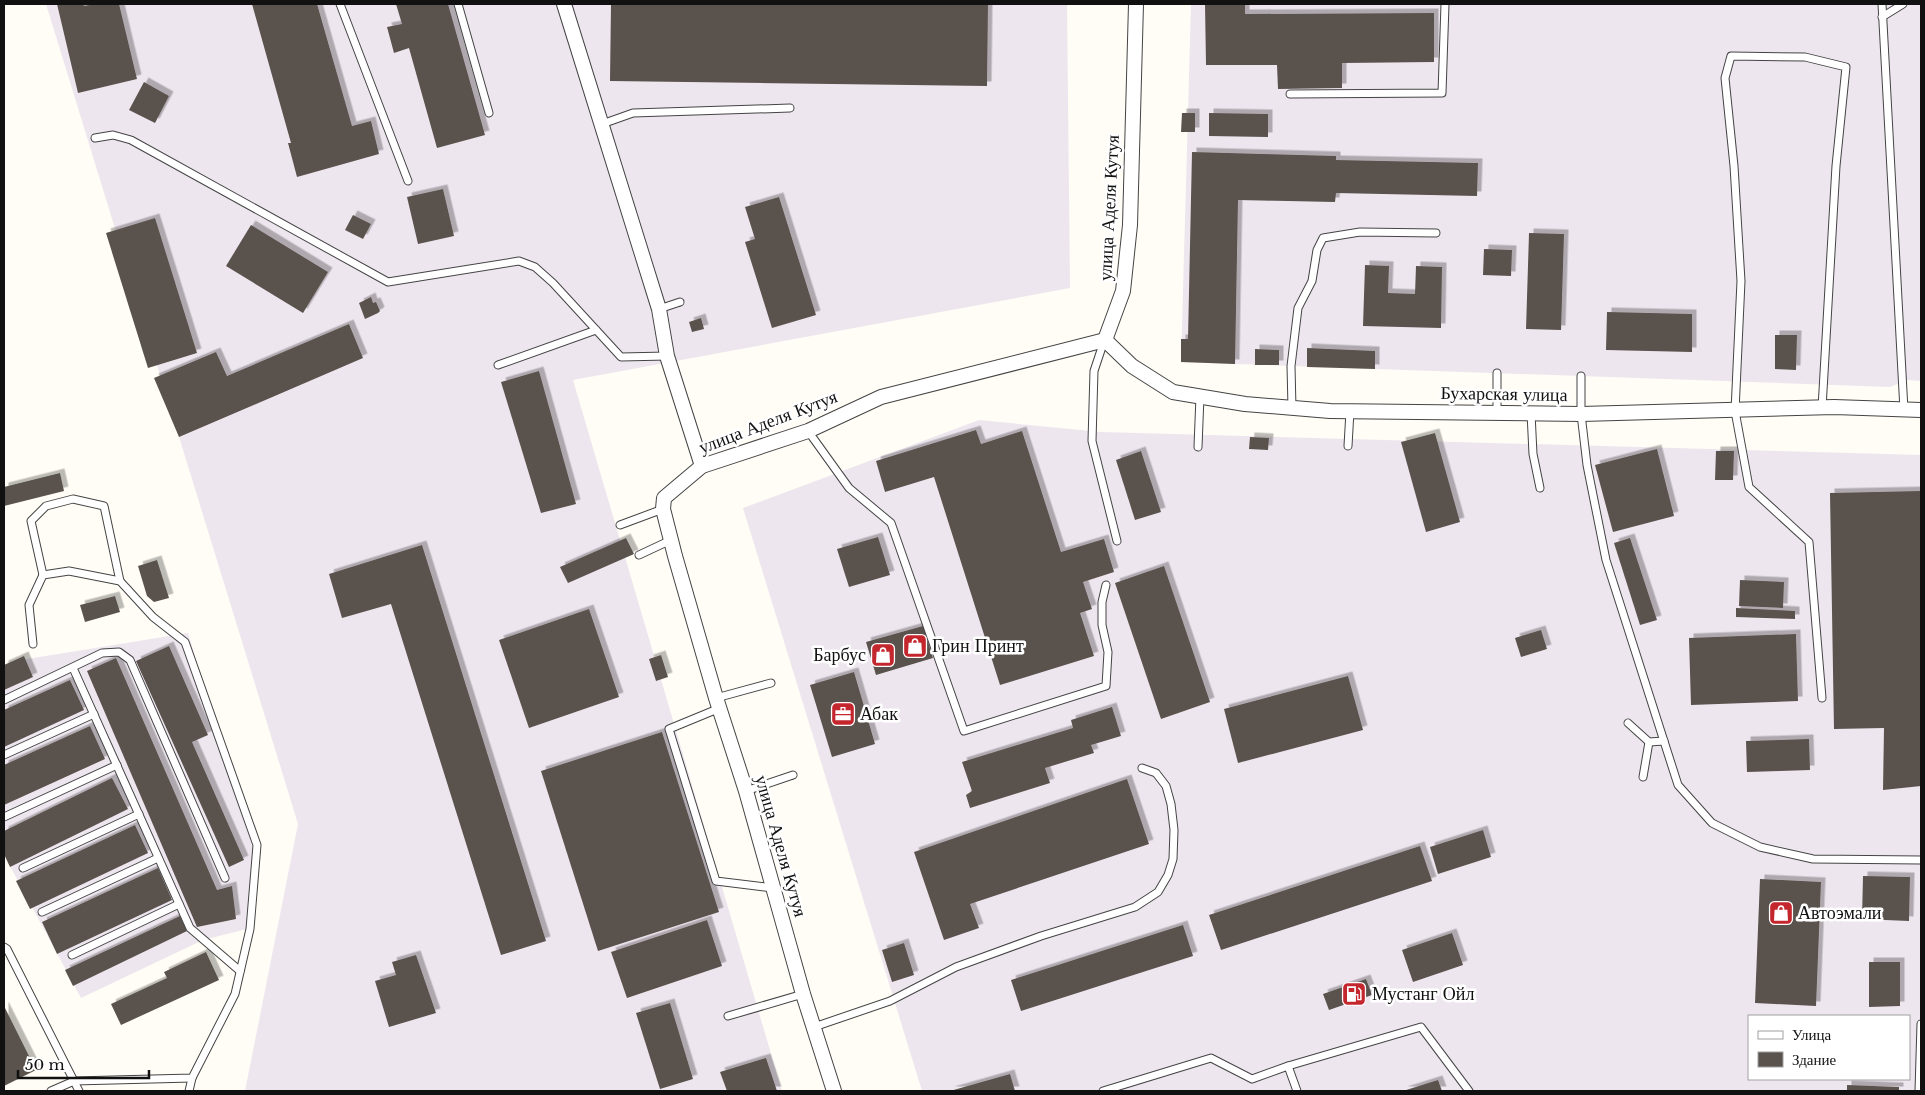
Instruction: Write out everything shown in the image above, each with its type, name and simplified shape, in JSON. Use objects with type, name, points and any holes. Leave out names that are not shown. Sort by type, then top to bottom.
[{"type":"street","points":[[564,4],[658,309],[667,356],[702,466]]},
{"type":"street","name":"улица Аделя Кутуя","points":[[834,1091],[803,994],[746,791],[718,703],[671,540],[663,509],[664,498],[702,466],[808,431],[881,397],[1105,340],[1123,291],[1130,225],[1136,4]]},
{"type":"street","name":"Бухарская улица","points":[[1105,340],[1132,366],[1174,392],[1245,404],[1350,411],[1581,414],[1822,408],[1921,410]]},
{"type":"lane","points":[[340,4],[408,180]]},
{"type":"lane","points":[[458,4],[489,113]]},
{"type":"lane","points":[[1290,94],[1442,93],[1445,4]]},
{"type":"lane","points":[[1882,4],[1904,410]]},
{"type":"lane","points":[[1882,17],[1903,4]]},
{"type":"lane","points":[[1822,408],[1836,166],[1846,67],[1805,57],[1731,56],[1725,78],[1734,166],[1741,281],[1735,411],[1749,487],[1809,542],[1822,698]]},
{"type":"lane","points":[[602,124],[633,113],[790,108]]},
{"type":"lane","points":[[95,138],[113,135],[131,140],[388,282],[519,261],[535,267],[554,283],[621,357],[667,356]]},
{"type":"lane","points":[[1292,408],[1291,366],[1298,308],[1312,282],[1317,250],[1323,238],[1360,232],[1436,233]]},
{"type":"lane","points":[[658,309],[680,302]]},
{"type":"lane","points":[[498,365],[596,330]]},
{"type":"lane","points":[[1105,340],[1094,371],[1092,441],[1117,541]]},
{"type":"lane","points":[[1497,373],[1497,413]]},
{"type":"lane","points":[[1581,376],[1581,414],[1587,464],[1606,560],[1678,785],[1712,823],[1760,847],[1813,859],[1921,860]]},
{"type":"lane","points":[[1198,447],[1200,396]]},
{"type":"lane","points":[[1348,446],[1350,411]]},
{"type":"lane","points":[[1532,413],[1533,454],[1540,488]]},
{"type":"lane","points":[[808,431],[849,488],[891,523],[964,731],[1106,686],[1108,652],[1102,625],[1102,602],[1106,585]]},
{"type":"lane","points":[[33,644],[29,605],[43,575],[31,521],[46,506],[73,498],[104,506],[120,581],[153,617],[185,642],[257,845],[250,929],[235,994],[192,1078],[189,1091]]},
{"type":"lane","points":[[620,525],[663,509]]},
{"type":"lane","points":[[639,554],[671,540]]},
{"type":"lane","points":[[43,575],[69,571],[120,581]]},
{"type":"lane","points":[[4,700],[102,653],[120,652],[130,660],[225,878]]},
{"type":"lane","points":[[73,668],[190,928],[240,971]]},
{"type":"lane","points":[[771,683],[718,703],[669,729],[716,881],[773,888]]},
{"type":"lane","points":[[4,755],[94,714]]},
{"type":"lane","points":[[1628,723],[1649,742],[1664,741]]},
{"type":"lane","points":[[1643,778],[1649,742]]},
{"type":"lane","points":[[4,817],[117,765]]},
{"type":"lane","points":[[814,1027],[890,1002],[956,967],[1041,936],[1135,907],[1158,892],[1168,875],[1173,859],[1174,830],[1171,804],[1166,786],[1156,773],[1142,768]]},
{"type":"lane","points":[[746,791],[793,775]]},
{"type":"lane","points":[[23,868],[139,814]]},
{"type":"lane","points":[[42,912],[158,858]]},
{"type":"lane","points":[[72,955],[179,904]]},
{"type":"lane","points":[[4,947],[7,949],[79,1091]]},
{"type":"lane","points":[[728,1016],[803,994]]},
{"type":"lane","points":[[1919,1091],[1921,1024]]},
{"type":"lane","points":[[1102,1091],[1211,1058],[1252,1079],[1288,1066],[1421,1027],[1468,1091]]},
{"type":"lane","points":[[1288,1066],[1297,1091]]},
{"type":"lane","points":[[51,1091],[74,1081],[192,1078]]},
{"type":"shaded area","points":[[46,4],[1067,4],[1070,288],[573,380],[782,1091],[245,1091],[298,824]]},
{"type":"shaded area","points":[[1191,4],[1921,4],[1921,381],[1908,380],[1890,387],[1181,362]]},
{"type":"shaded area","points":[[979,420],[1101,432],[1921,455],[1921,1091],[922,1091],[743,508]]},
{"type":"shaded area","points":[[188,633],[258,865],[247,929],[203,940],[81,998],[4,855],[4,669],[27,659]]},
{"type":"building","points":[[57,4],[83,4],[84,6],[119,4],[137,79],[78,93]]},
{"type":"building","points":[[252,4],[317,4],[352,126],[371,121],[379,154],[297,177],[288,143],[291,143]]},
{"type":"building","points":[[396,4],[448,4],[485,135],[437,148],[409,48],[394,53],[387,27],[402,24]]},
{"type":"building","points":[[611,4],[988,4],[987,86],[610,81]]},
{"type":"building","points":[[1205,4],[1245,4],[1245,14],[1434,13],[1434,62],[1342,63],[1342,88],[1278,89],[1277,65],[1206,65]]},
{"type":"building","points":[[144,82],[169,96],[155,123],[129,110]]},
{"type":"building","points":[[1182,113],[1195,113],[1195,132],[1181,132]]},
{"type":"building","points":[[1209,113],[1268,114],[1268,137],[1209,136]]},
{"type":"building","points":[[1192,152],[1336,156],[1336,160],[1478,163],[1477,196],[1336,193],[1335,202],[1238,200],[1235,364],[1181,362],[1181,339],[1188,339]]},
{"type":"building","points":[[443,189],[454,236],[418,244],[407,197]]},
{"type":"building","points":[[779,197],[816,315],[772,328],[745,242],[755,239],[745,207]]},
{"type":"building","points":[[353,215],[371,224],[363,239],[345,230]]},
{"type":"building","points":[[155,218],[197,353],[148,368],[106,233]]},
{"type":"building","points":[[251,225],[328,272],[303,313],[226,266]]},
{"type":"building","points":[[1529,233],[1564,234],[1561,330],[1526,329]]},
{"type":"building","points":[[1484,249],[1512,250],[1511,276],[1483,275]]},
{"type":"building","points":[[1365,265],[1389,266],[1388,293],[1415,294],[1416,266],[1442,267],[1441,328],[1363,326]]},
{"type":"building","points":[[371,297],[373,303],[376,302],[380,311],[365,319],[359,303]]},
{"type":"building","points":[[1607,312],[1692,314],[1692,352],[1606,350]]},
{"type":"building","points":[[701,318],[704,329],[692,332],[689,322]]},
{"type":"building","points":[[349,324],[363,358],[179,437],[154,378],[216,352],[227,376]]},
{"type":"building","points":[[1775,335],[1797,335],[1796,370],[1775,369]]},
{"type":"building","points":[[1307,348],[1375,351],[1375,369],[1307,367]]},
{"type":"building","points":[[1255,349],[1279,350],[1279,365],[1255,365]]},
{"type":"building","points":[[539,371],[576,504],[541,513],[501,382]]},
{"type":"building","points":[[976,430],[981,444],[1022,431],[1061,552],[1104,539],[1114,572],[1083,582],[1092,609],[1080,613],[1094,656],[1000,685],[934,477],[885,492],[876,461]]},
{"type":"building","points":[[1435,433],[1460,522],[1426,532],[1401,442]]},
{"type":"building","points":[[1250,437],[1269,438],[1268,450],[1249,449]]},
{"type":"building","points":[[1657,449],[1674,516],[1613,532],[1595,465]]},
{"type":"building","points":[[1141,451],[1161,512],[1135,520],[1116,460]]},
{"type":"building","points":[[1716,451],[1734,451],[1733,480],[1715,480]]},
{"type":"building","points":[[60,473],[64,491],[4,506],[4,487]]},
{"type":"building","points":[[1921,491],[1921,786],[1883,790],[1884,728],[1834,729],[1830,493]]},
{"type":"building","points":[[878,537],[890,575],[849,587],[837,549]]},
{"type":"building","points":[[626,538],[634,554],[568,583],[560,567]]},
{"type":"building","points":[[1630,538],[1657,620],[1640,625],[1614,543]]},
{"type":"building","points":[[422,545],[546,941],[501,955],[391,604],[342,618],[329,574]]},
{"type":"building","points":[[157,560],[169,598],[154,602],[147,596],[138,566]]},
{"type":"building","points":[[1164,566],[1210,702],[1161,719],[1115,583]]},
{"type":"building","points":[[1740,580],[1784,582],[1783,608],[1739,606]]},
{"type":"building","points":[[115,596],[120,612],[85,622],[80,605]]},
{"type":"building","points":[[1736,608],[1795,611],[1795,619],[1736,617]]},
{"type":"building","points":[[589,609],[619,697],[529,728],[499,640]]},
{"type":"building","points":[[923,626],[933,658],[876,675],[866,642]]},
{"type":"building","points":[[1541,630],[1547,649],[1521,657],[1515,638]]},
{"type":"building","points":[[1796,634],[1798,701],[1691,705],[1689,638]]},
{"type":"building","points":[[169,646],[208,735],[192,742],[244,860],[229,867],[136,661]]},
{"type":"building","points":[[661,655],[668,677],[656,681],[649,659]]},
{"type":"building","points":[[24,656],[33,677],[4,690],[4,665]]},
{"type":"building","points":[[116,658],[217,890],[232,886],[236,919],[197,927],[87,671]]},
{"type":"building","name":"Абак","points":[[854,672],[875,744],[832,757],[810,685]]},
{"type":"building","points":[[1348,676],[1363,730],[1238,763],[1224,709]]},
{"type":"building","points":[[70,680],[84,710],[4,747],[4,710]]},
{"type":"building","points":[[1112,707],[1121,736],[1091,745],[1094,753],[1045,768],[1050,783],[970,808],[966,795],[972,791],[962,762],[1073,728],[1071,720]]},
{"type":"building","points":[[90,726],[105,759],[4,805],[4,765]]},
{"type":"building","points":[[662,732],[719,912],[598,951],[541,771]]},
{"type":"building","points":[[1809,739],[1810,770],[1747,772],[1746,741]]},
{"type":"building","points":[[112,778],[128,809],[10,867],[4,854],[4,831]]},
{"type":"building","points":[[1127,779],[1149,844],[970,904],[979,928],[944,940],[914,852]]},
{"type":"building","points":[[135,825],[148,853],[30,909],[16,881]]},
{"type":"building","points":[[1483,830],[1491,857],[1438,874],[1430,847]]},
{"type":"building","points":[[1420,846],[1432,881],[1221,950],[1209,915]]},
{"type":"building","points":[[158,868],[172,900],[57,954],[42,922]]},
{"type":"building","points":[[1863,876],[1910,877],[1909,921],[1862,919]]},
{"type":"building","points":[[1760,879],[1821,882],[1816,1006],[1755,1003]]},
{"type":"building","points":[[180,916],[187,931],[73,986],[65,970]]},
{"type":"building","points":[[707,920],[722,966],[627,998],[611,952]]},
{"type":"building","points":[[1183,925],[1193,956],[1021,1011],[1011,980]]},
{"type":"building","points":[[1452,933],[1463,965],[1413,982],[1402,950]]},
{"type":"building","points":[[904,943],[914,975],[892,982],[882,950]]},
{"type":"building","points":[[206,952],[219,980],[121,1025],[111,1004],[167,978],[164,972]]},
{"type":"building","points":[[416,955],[436,1013],[389,1027],[375,981],[396,975],[392,962]]},
{"type":"building","points":[[1869,962],[1900,962],[1900,1006],[1869,1007]]},
{"type":"building","points":[[1366,979],[1372,995],[1329,1010],[1323,994]]},
{"type":"building","points":[[670,1003],[693,1079],[660,1089],[636,1013]]},
{"type":"building","points":[[4,1006],[36,1070],[4,1086]]},
{"type":"building","points":[[766,1058],[777,1091],[727,1091],[720,1072]]},
{"type":"building","points":[[1010,1074],[1015,1091],[950,1091]]},
{"type":"building","points":[[1438,1080],[1442,1091],[1403,1091]]},
{"type":"building","points":[[1847,1085],[1899,1087],[1899,1091],[1847,1091]]},
{"type":"place","name":"Грин Принт","points":[[915,646]]},
{"type":"place","name":"Барбус","points":[[883,655]]},
{"type":"place","name":"Абак","points":[[843,714]]},
{"type":"place","name":"Автоэмали","points":[[1781,913]]},
{"type":"place","name":"Мустанг Ойл","points":[[1354,994]]}]
